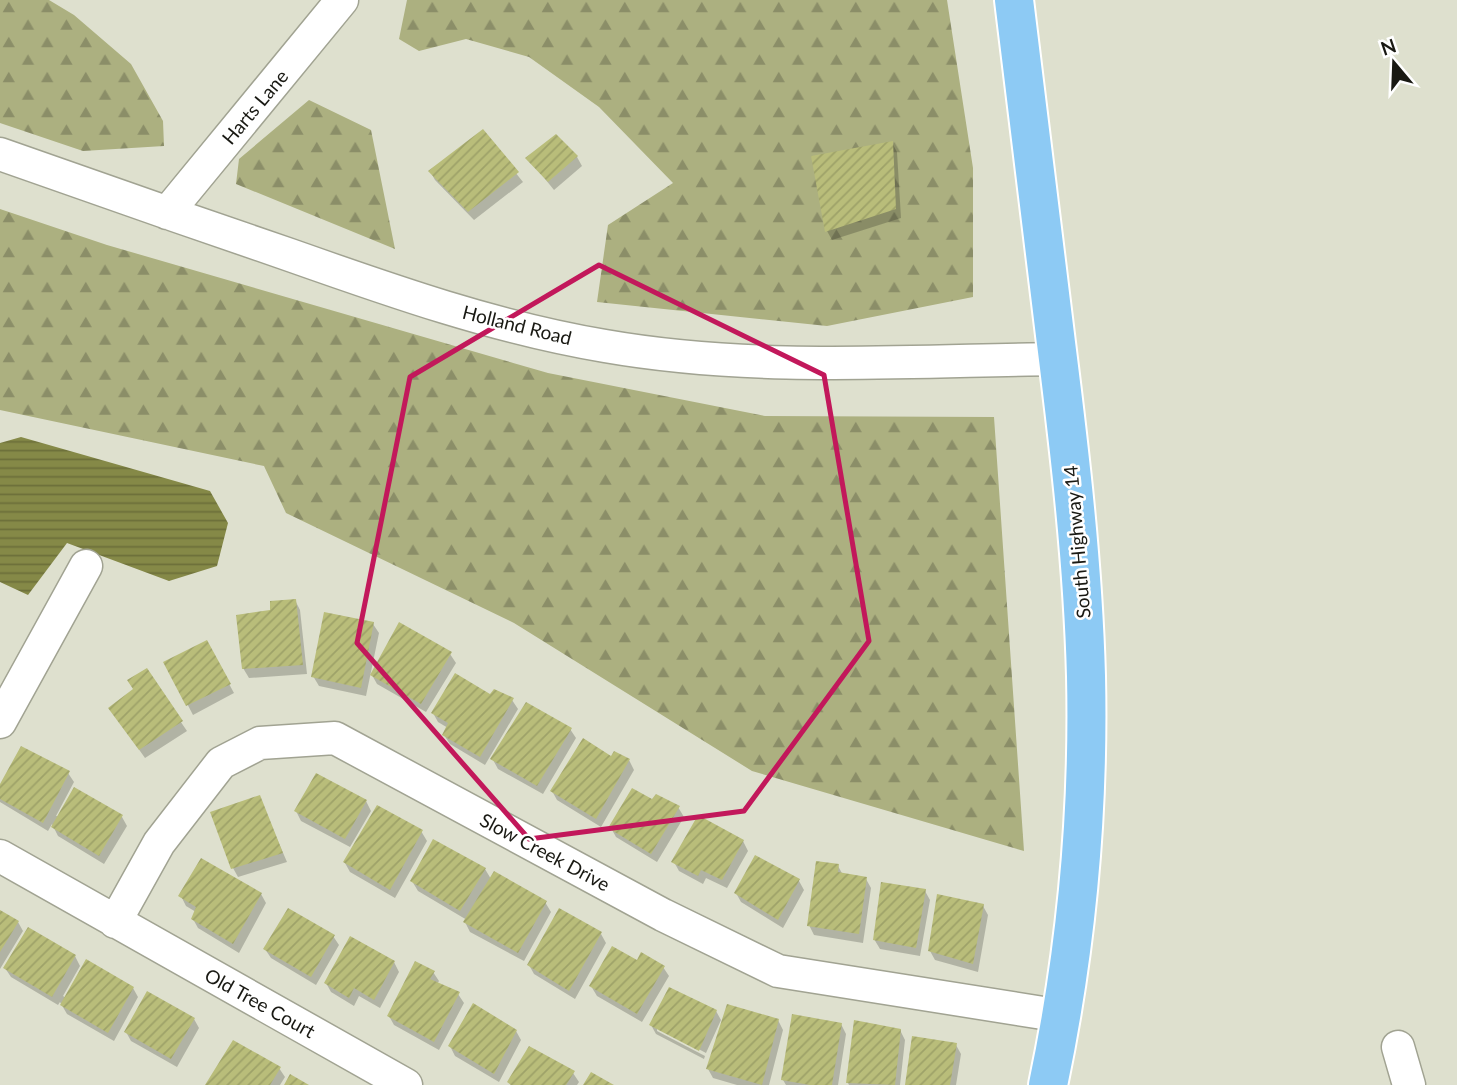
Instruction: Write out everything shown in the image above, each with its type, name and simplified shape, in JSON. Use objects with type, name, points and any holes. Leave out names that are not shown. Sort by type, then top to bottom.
[{"type":"main road","name":"South Highway 14","points":[[1014,0],[1081,573],[1086,675],[1080,854],[1062,1016],[1048,1085]]},
{"type":"street","name":"Harts Lane","points":[[167,213],[342,0]]},
{"type":"street","name":"Holland Road","points":[[0,155],[368,283],[459,311],[563,338],[690,357],[765,363],[1058,359]]},
{"type":"street","points":[[0,722],[86,566]]},
{"type":"street","name":"Slow Creek Drive","points":[[115,922],[159,843],[221,763],[260,743],[335,738],[663,915],[778,971],[1062,1016]]},
{"type":"street","name":"Old Tree Court","points":[[0,856],[405,1085]]},
{"type":"street","points":[[1398,1047],[1409,1085]]},
{"type":"highlighted area","points":[[599,265],[824,375],[869,641],[744,811],[529,839],[357,643],[410,377]]},
{"type":"green space","points":[[0,0],[49,0],[74,15],[131,64],[163,121],[164,146],[83,151],[0,123]]},
{"type":"green space","points":[[407,0],[947,0],[973,168],[973,297],[827,326],[597,302],[608,225],[673,183],[599,107],[529,57],[466,39],[419,51],[399,39]]},
{"type":"green space","points":[[309,100],[371,130],[395,249],[236,184],[239,159]]},
{"type":"green space","points":[[0,209],[107,245],[548,373],[765,416],[994,417],[1024,851],[752,771],[514,623],[286,513],[264,466],[0,410]]},
{"type":"shaded area","points":[[21,437],[210,491],[228,523],[217,566],[169,581],[67,543],[28,595],[0,582],[0,443]]},
{"type":"building","points":[[483,129],[519,172],[468,212],[428,171]]},
{"type":"building","points":[[556,134],[578,156],[548,182],[525,158]]},
{"type":"building","points":[[893,141],[896,209],[825,232],[811,156]]},
{"type":"building","points":[[296,599],[303,665],[242,669],[236,615],[270,610],[270,601]]},
{"type":"building","points":[[324,612],[374,622],[361,688],[311,677]]},
{"type":"building","points":[[399,622],[452,652],[421,704],[370,675]]},
{"type":"building","points":[[207,640],[231,684],[186,706],[163,662]]},
{"type":"building","points":[[147,668],[183,721],[139,750],[108,708],[133,689],[127,680]]},
{"type":"building","points":[[455,673],[490,694],[494,689],[514,698],[480,757],[442,735],[448,723],[431,713]]},
{"type":"building","points":[[526,702],[572,728],[537,786],[490,759]]},
{"type":"building","points":[[583,738],[611,756],[614,751],[630,759],[596,819],[550,791]]},
{"type":"building","points":[[21,746],[70,771],[43,823],[0,799],[0,784]]},
{"type":"building","points":[[316,773],[367,800],[345,839],[294,811]]},
{"type":"building","points":[[74,787],[123,815],[99,856],[51,827]]},
{"type":"building","points":[[632,788],[652,799],[656,794],[680,806],[651,854],[608,828]]},
{"type":"building","points":[[260,795],[283,853],[231,869],[210,812]]},
{"type":"building","points":[[377,805],[423,830],[390,890],[343,862]]},
{"type":"building","points":[[698,815],[744,840],[722,880],[701,870],[698,876],[671,862]]},
{"type":"building","points":[[433,839],[486,868],[460,911],[410,881]]},
{"type":"building","points":[[755,855],[800,879],[778,920],[734,893]]},
{"type":"building","points":[[201,858],[262,893],[233,944],[191,919],[196,907],[178,896]]},
{"type":"building","points":[[816,861],[839,864],[838,872],[867,877],[859,934],[807,926]]},
{"type":"building","points":[[494,871],[547,901],[518,953],[463,922]]},
{"type":"building","points":[[881,882],[926,889],[916,948],[873,940]]},
{"type":"building","points":[[937,894],[984,904],[973,964],[928,951]]},
{"type":"building","points":[[288,908],[335,935],[311,977],[263,949]]},
{"type":"building","points":[[559,908],[602,932],[569,991],[527,965]]},
{"type":"building","points":[[0,910],[19,921],[0,952]]},
{"type":"building","points":[[28,927],[76,955],[52,997],[3,968]]},
{"type":"building","points":[[350,936],[395,961],[374,1000],[354,988],[349,998],[324,983]]},
{"type":"building","points":[[612,946],[637,960],[641,952],[665,966],[637,1014],[589,986]]},
{"type":"building","points":[[86,959],[134,987],[108,1033],[60,1005]]},
{"type":"building","points":[[415,961],[435,971],[430,979],[460,992],[434,1042],[387,1016]]},
{"type":"building","points":[[669,987],[717,1010],[699,1051],[649,1025]]},
{"type":"building","points":[[147,991],[195,1018],[171,1059],[124,1032]]},
{"type":"building","points":[[473,1003],[517,1030],[494,1074],[448,1046]]},
{"type":"building","points":[[727,1004],[779,1019],[762,1085],[706,1069]]},
{"type":"building","points":[[792,1014],[842,1023],[832,1085],[810,1085],[781,1080]]},
{"type":"building","points":[[854,1020],[901,1029],[895,1085],[846,1083]]},
{"type":"building","points":[[912,1036],[957,1043],[950,1085],[905,1085]]},
{"type":"building","points":[[233,1040],[281,1067],[270,1085],[205,1085]]},
{"type":"building","points":[[529,1046],[575,1071],[566,1085],[511,1085],[507,1082]]},
{"type":"building","points":[[591,1072],[614,1085],[583,1085]]},
{"type":"building","points":[[290,1074],[309,1085],[284,1085]]}]
